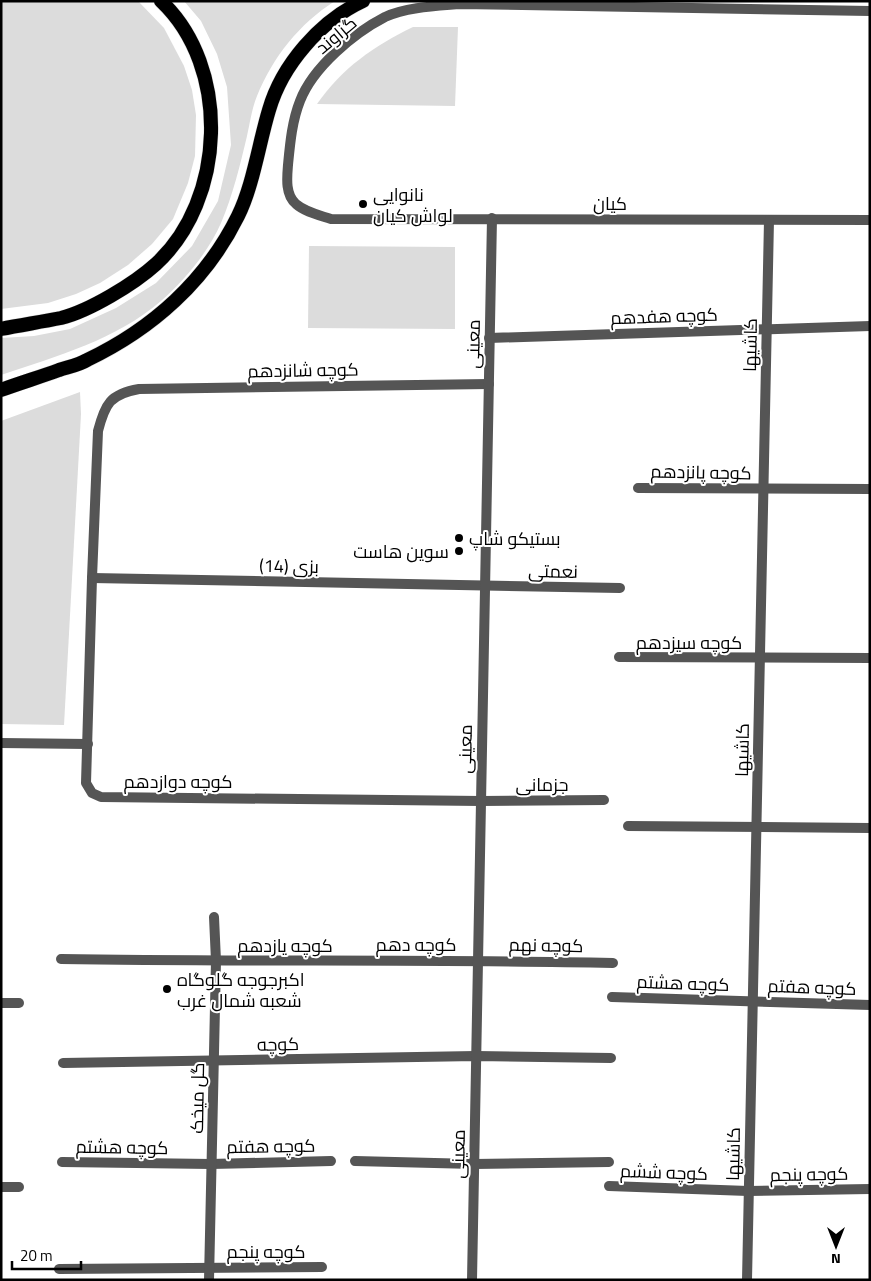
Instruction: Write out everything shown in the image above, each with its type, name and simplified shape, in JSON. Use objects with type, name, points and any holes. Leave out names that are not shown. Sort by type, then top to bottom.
[{"type":"highway","points":[[1,329],[63,317],[97,304],[156,265],[177,242],[190,217],[204,188],[210,150],[212,118],[206,84],[193,45],[175,14],[161,1]]},
{"type":"highway","points":[[1,390],[86,361],[130,336],[159,316],[202,273],[221,247],[239,215],[269,109],[279,83],[298,54],[322,28],[351,6],[363,1]]},
{"type":"street","name":"گزاوند","points":[[349,219],[331,219],[311,213],[294,203],[286,184],[291,138],[300,101],[312,78],[356,36],[386,17],[421,8],[460,4],[870,11]]},
{"type":"street","name":"معینی","points":[[472,1280],[492,218]]},
{"type":"street","name":"کیان","points":[[349,219],[870,220]]},
{"type":"street","name":"کاشیها","points":[[746,1280],[769,220]]},
{"type":"street","name":"کوچه هفدهم","points":[[490,338],[870,326]]},
{"type":"street","name":"کوچه شانزدهم","points":[[119,394],[139,389],[489,384]]},
{"type":"street","name":"کوچه دوازدهم","points":[[119,394],[110,401],[104,410],[98,431],[86,783],[92,793],[101,797],[481,801]]},
{"type":"street","name":"کوچه پانزدهم","points":[[638,488],[870,489]]},
{"type":"street","name":"بزی (14)","points":[[92,578],[485,586]]},
{"type":"street","name":"نعمتی","points":[[485,586],[620,588]]},
{"type":"street","name":"کوچه سیزدهم","points":[[619,658],[760,659]]},
{"type":"street","points":[[760,659],[870,658]]},
{"type":"street","points":[[1,743],[88,744]]},
{"type":"street","name":"جزمانی","points":[[481,801],[604,800]]},
{"type":"street","points":[[628,826],[870,828]]},
{"type":"street","name":"گل میخک","points":[[209,1280],[216,962],[214,917]]},
{"type":"street","points":[[61,959],[216,962]]},
{"type":"street","name":"کوچه دهم","points":[[355,960],[478,960]]},
{"type":"street","name":"کوچه یازدهم","points":[[216,962],[355,960]]},
{"type":"street","name":"کوچه نهم","points":[[478,960],[613,963]]},
{"type":"street","name":"کوچه هشتم","points":[[612,997],[752,1001]]},
{"type":"street","name":"کوچه هفتم","points":[[752,1001],[870,1005]]},
{"type":"street","points":[[1,1003],[19,1003]]},
{"type":"street","points":[[476,1056],[611,1058]]},
{"type":"street","name":"کوچه","points":[[64,1063],[476,1056]]},
{"type":"street","name":"کوچه هفتم","points":[[212,1164],[332,1161]]},
{"type":"street","points":[[356,1161],[474,1164],[609,1162]]},
{"type":"street","name":"کوچه هشتم","points":[[62,1162],[212,1164]]},
{"type":"street","name":"کوچه ششم","points":[[608,1186],[748,1191]]},
{"type":"street","points":[[1,1187],[19,1187]]},
{"type":"street","name":"کوچه پنجم","points":[[748,1191],[870,1189]]},
{"type":"street","points":[[58,1269],[210,1267]]},
{"type":"street","name":"کوچه پنجم","points":[[210,1267],[322,1267]]},
{"type":"shaded area","points":[[1,1],[138,1],[164,28],[184,66],[192,90],[196,115],[195,156],[188,183],[173,219],[152,244],[128,265],[100,283],[76,294],[48,303],[1,309]]},
{"type":"shaded area","points":[[184,1],[335,1],[310,20],[288,42],[263,82],[252,111],[236,180],[221,223],[210,244],[179,284],[144,315],[105,337],[64,354],[1,375],[1,338],[34,336],[70,329],[116,308],[156,283],[192,246],[218,201],[231,145],[227,87],[217,54],[201,21]]},
{"type":"shaded area","points":[[413,27],[458,27],[455,106],[317,104],[337,79],[360,59],[385,42]]},
{"type":"shaded area","points":[[309,246],[455,247],[455,329],[308,328]]},
{"type":"shaded area","points":[[80,392],[81,414],[64,725],[1,724],[1,421]]},
{"type":"place","name":"نانوایی لواش کیان","points":[[363,204]]},
{"type":"place","name":"بستیکو شاپ","points":[[459,538]]},
{"type":"place","name":"سوین هاست","points":[[459,551]]},
{"type":"place","name":"اکبرجوجه گلوگاه شعبه شمال غرب","points":[[167,989]]}]
